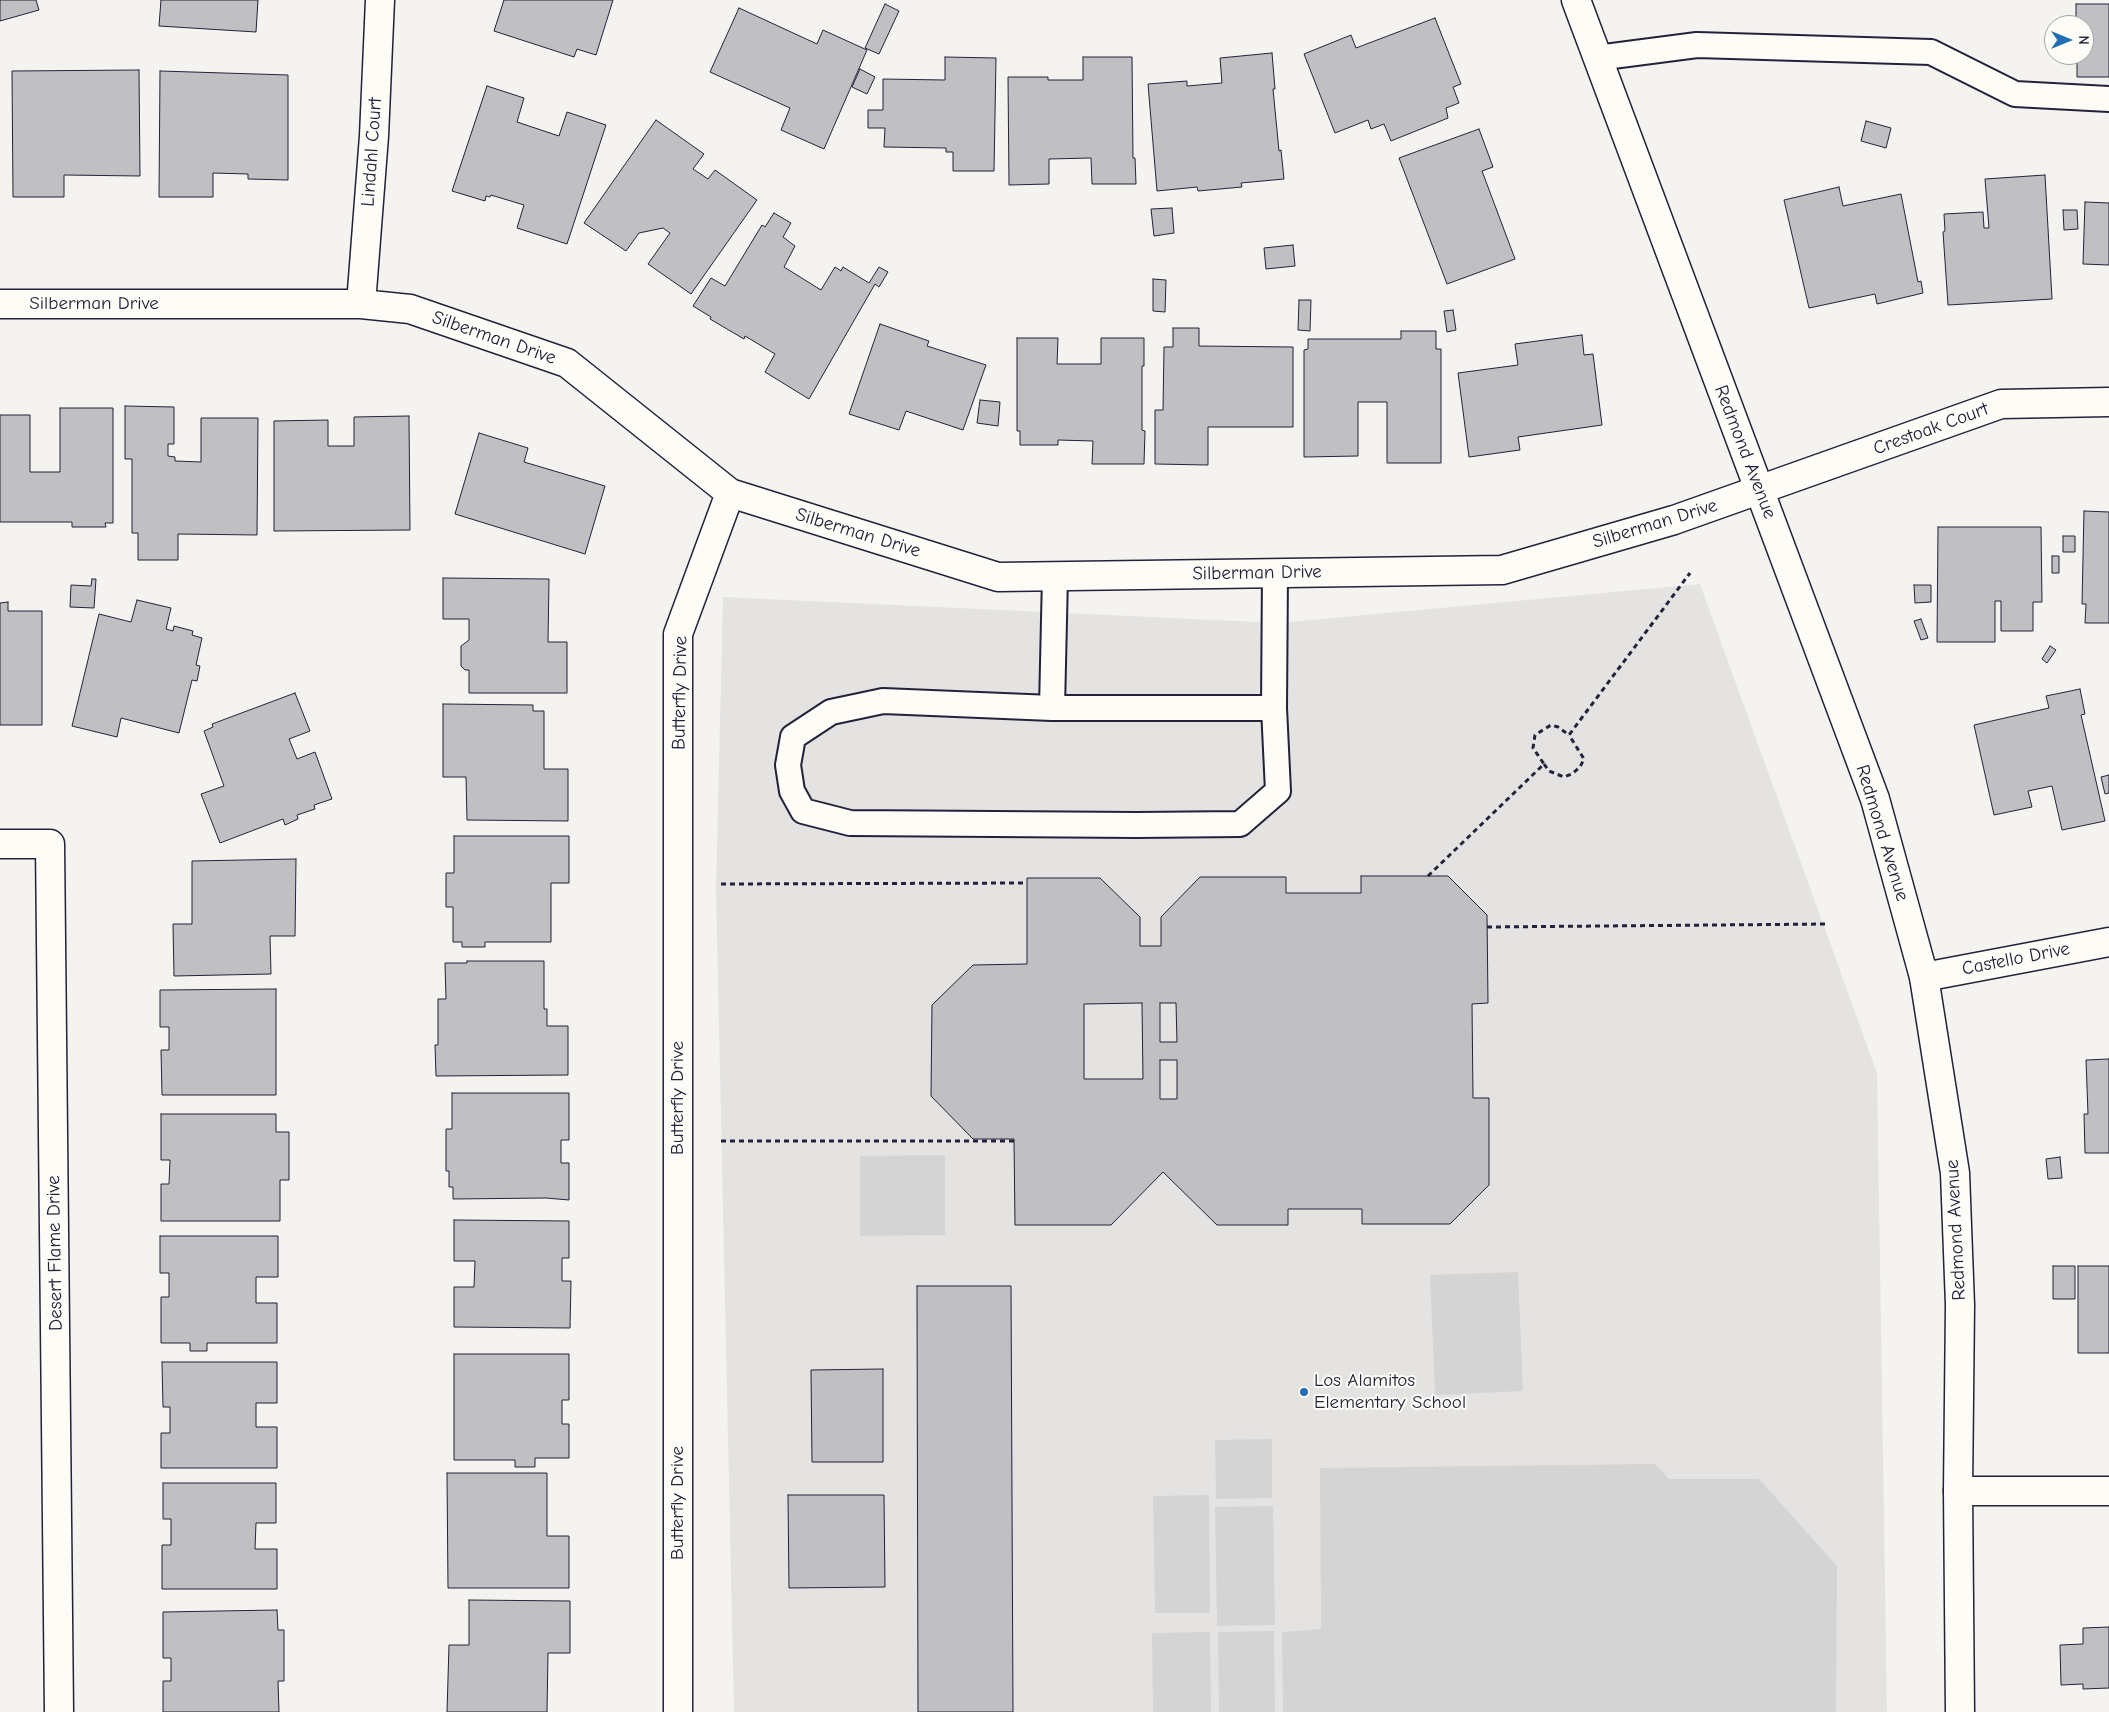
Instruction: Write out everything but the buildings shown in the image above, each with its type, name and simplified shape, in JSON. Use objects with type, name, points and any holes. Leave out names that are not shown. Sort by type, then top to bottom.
[{"type":"street","name":"Lindahl Court","points":[[361,304],[374,136],[380,0]]},
{"type":"street","name":"Redmond Avenue","points":[[1576,0],[1875,799],[1924,977],[1955,1173],[1960,1305],[1958,1491],[1960,1712]]},
{"type":"street","name":"Silberman Drive","points":[[0,304],[361,304],[410,309],[567,363],[730,492],[998,577],[1502,570],[1674,520],[1759,490]]},
{"type":"street","name":"Crestoak Court","points":[[1759,490],[2001,404],[2109,402]]},
{"type":"street","name":"Butterfly Drive","points":[[678,1712],[678,634],[730,492]]},
{"type":"street","name":"Desert Flame Drive","points":[[0,844],[50,844],[59,1712]]},
{"type":"street","name":"Castello Drive","points":[[1924,977],[2109,942]]},
{"type":"street","points":[[1958,1491],[2109,1491]]},
{"type":"lane","points":[[1598,58],[1697,45],[1931,52],[2015,94],[2109,99]]},
{"type":"lane","points":[[1274,708],[1052,708],[883,701],[832,712],[793,737],[788,765],[792,791],[803,811],[850,823],[1240,824],[1278,791],[1274,708],[1275,573]]},
{"type":"lane","points":[[1052,708],[1055,576]]},
{"type":"path","points":[[1569,736],[1690,573]]},
{"type":"path","points":[[1551,725],[1558,727],[1569,736],[1584,759],[1572,774],[1564,778],[1548,770],[1533,748],[1535,735],[1551,725]]},
{"type":"path","points":[[1428,876],[1544,764]]},
{"type":"path","points":[[721,884],[1027,883]]},
{"type":"path","points":[[1487,926],[1829,924]]},
{"type":"path","points":[[721,1141],[1014,1141]]},
{"type":"shaded area","name":"Los Alamitos Elementary School","points":[[1700,584],[1877,1073],[1887,1712],[734,1712],[716,890],[723,597],[1279,623]]},
{"type":"shaded area","points":[[945,1155],[945,1235],[860,1236],[860,1156]]},
{"type":"shaded area","points":[[1518,1272],[1523,1391],[1435,1395],[1430,1275]]},
{"type":"shaded area","points":[[1272,1439],[1272,1498],[1216,1499],[1215,1440]]},
{"type":"shaded area","points":[[1655,1464],[1669,1479],[1759,1479],[1837,1566],[1836,1712],[1283,1712],[1282,1632],[1321,1629],[1320,1468]]},
{"type":"shaded area","points":[[1209,1495],[1210,1613],[1155,1613],[1153,1496]]},
{"type":"shaded area","points":[[1273,1506],[1275,1625],[1217,1626],[1215,1507]]},
{"type":"shaded area","points":[[1274,1631],[1275,1712],[1219,1712],[1218,1632]]},
{"type":"shaded area","points":[[1210,1632],[1211,1712],[1153,1712],[1152,1633]]},
{"type":"place","name":"Los Alamitos Elementary School","points":[[1304,1392]]}]
